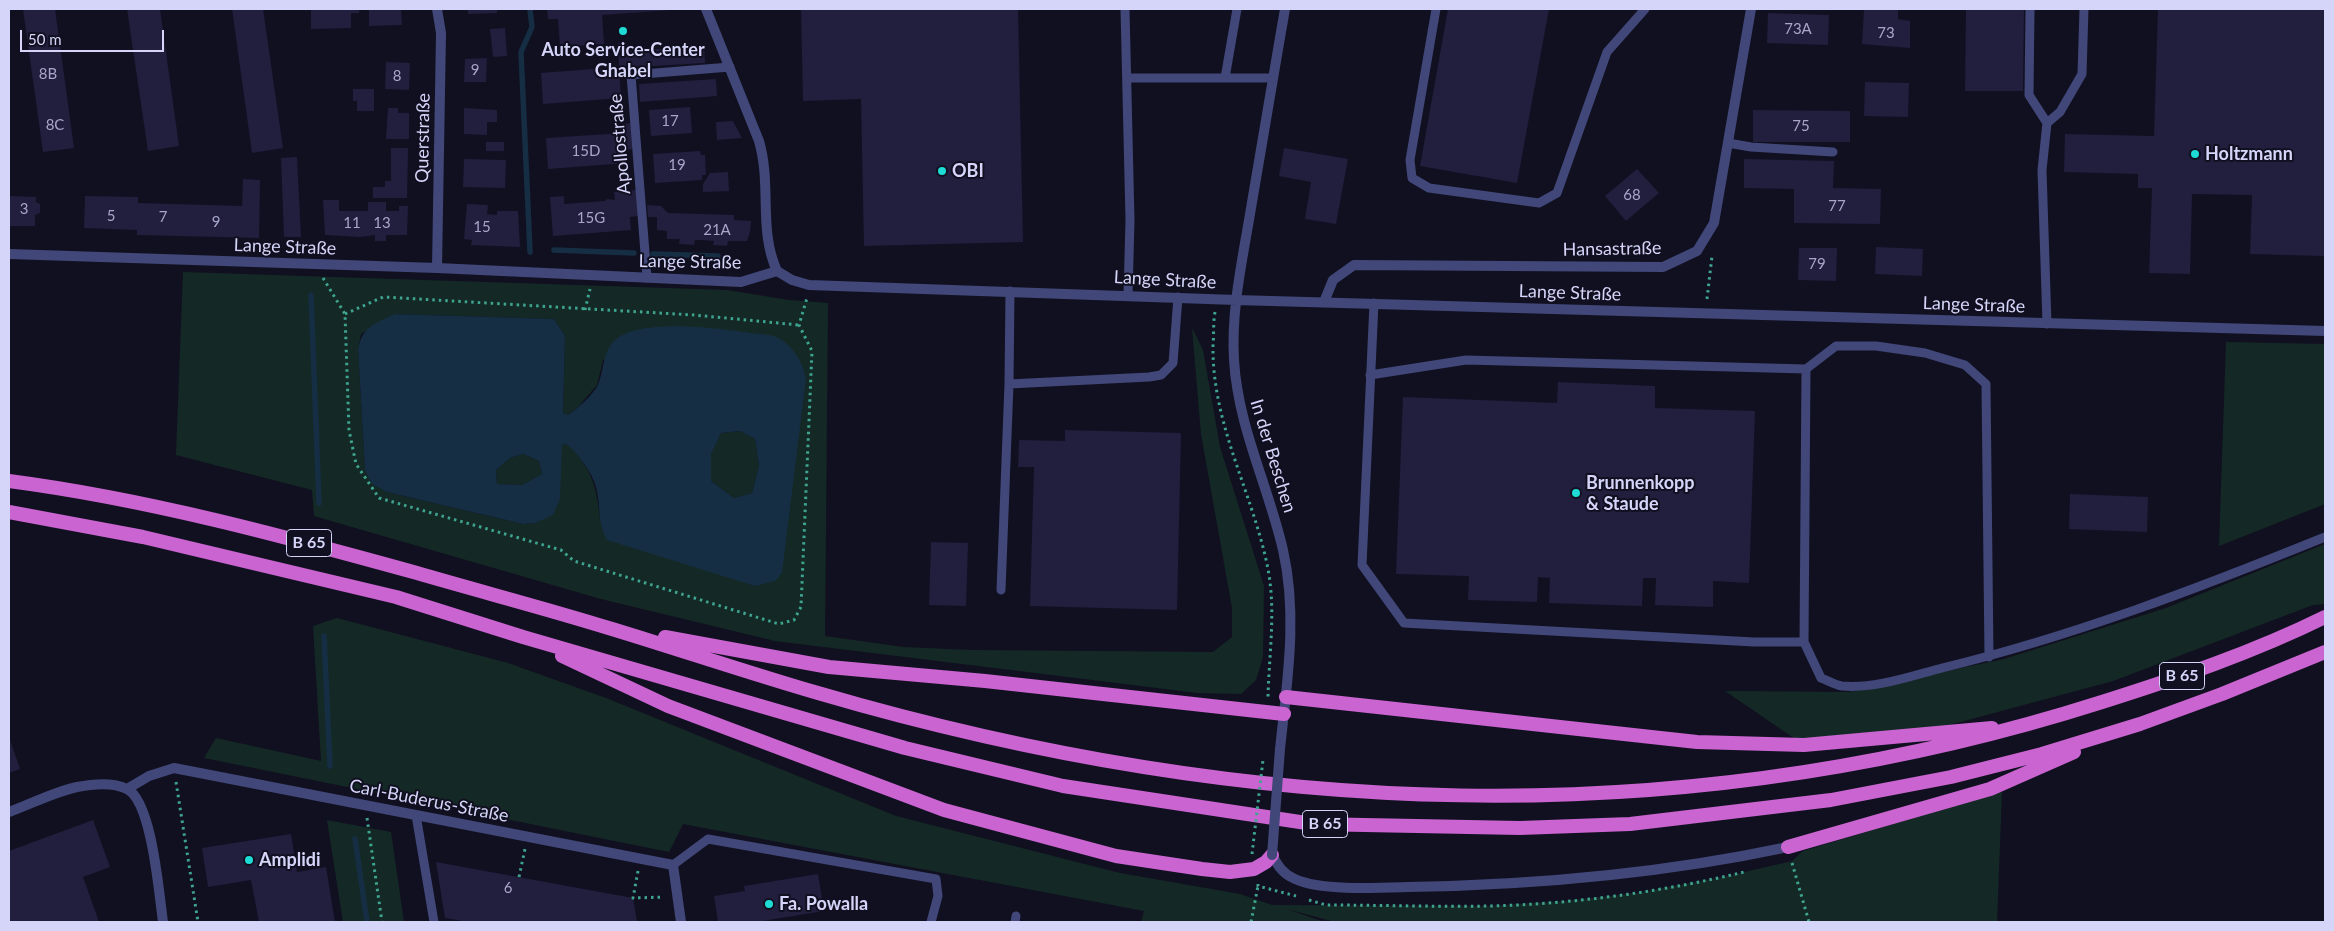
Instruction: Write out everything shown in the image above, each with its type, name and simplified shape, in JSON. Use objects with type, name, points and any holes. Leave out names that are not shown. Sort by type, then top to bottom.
[{"type":"highway","name":"B 65","points":[[9,481],[78,490],[286,537],[605,626],[819,694],[910,718],[1049,750],[1209,778],[1322,789],[1438,796],[1522,797],[1620,793],[1687,787],[1846,767],[1982,738],[2160,684],[2277,641],[2325,617]]},
{"type":"highway","name":"B 65","points":[[9,512],[143,536],[396,597],[522,637],[905,748],[1063,786],[1313,824],[1520,828],[1630,824],[1735,813],[1831,800],[1951,777],[2042,754],[2140,724],[2222,694],[2325,652]]},
{"type":"highway","points":[[605,626],[829,667],[985,681],[1284,714]]},
{"type":"highway","points":[[522,637],[668,706],[944,810],[1116,856],[1202,869],[1230,872],[1254,869],[1272,856]]},
{"type":"highway","points":[[1286,697],[1697,742],[1804,744],[2035,723]]},
{"type":"highway","points":[[1788,847],[1990,789],[2140,724]]},
{"type":"street","name":"Querstraße","points":[[437,9],[440,33],[437,268]]},
{"type":"street","points":[[706,9],[765,160],[766,237],[770,258],[777,271]]},
{"type":"street","name":"In der Beschen","points":[[1272,856],[1292,618],[1290,585],[1272,506],[1246,434],[1233,359],[1236,300],[1285,9]]},
{"type":"street","name":"Hansastraße","points":[[1324,302],[1332,280],[1354,265],[1663,267],[1697,251],[1714,223],[1751,9]]},
{"type":"street","name":"Lange Straße","points":[[9,254],[437,268],[740,282],[777,271],[792,280],[809,285],[1236,300],[2325,331]]},
{"type":"street","name":"Carl-Buderus-Straße","points":[[127,789],[149,776],[174,768],[673,865]]},
{"type":"street","points":[[9,812],[76,787],[102,784],[127,789],[139,800],[149,829],[163,922]]},
{"type":"street","points":[[1272,856],[1280,870],[1294,879],[1309,884],[1386,888],[1495,886],[1620,875],[1711,863],[1788,847]]},
{"type":"street","points":[[673,865],[681,922]]},
{"type":"lane","points":[[1126,9],[1130,220],[1128,295]]},
{"type":"lane","points":[[1225,78],[1237,9]]},
{"type":"lane","points":[[1436,9],[1410,160],[1412,178],[1429,188],[1539,203],[1557,193],[1607,52],[1645,9]]},
{"type":"lane","points":[[2030,9],[2029,95],[2047,124],[2042,170],[2047,324]]},
{"type":"lane","points":[[2047,124],[2060,112],[2082,74],[2084,9]]},
{"type":"lane","name":"Apollostraße","points":[[647,278],[631,75],[730,67]]},
{"type":"lane","points":[[1127,78],[1273,78]]},
{"type":"lane","points":[[1728,143],[1751,147],[1833,152]]},
{"type":"lane","points":[[1001,590],[1009,384],[1010,291]]},
{"type":"lane","points":[[1009,384],[1149,377],[1169,370],[1174,358],[1178,297]]},
{"type":"lane","points":[[1374,303],[1362,565],[1404,623],[1804,642]]},
{"type":"lane","points":[[1370,375],[1466,360],[1806,369],[1836,346],[1876,346],[1925,353],[1965,365],[1986,384],[1989,657]]},
{"type":"lane","points":[[1806,369],[1804,642],[1821,678],[1841,686],[1878,684],[1989,657],[2064,636],[2194,590],[2325,537]]},
{"type":"lane","points":[[416,815],[434,922]]},
{"type":"lane","points":[[673,865],[708,839],[936,879],[938,896],[931,922]]},
{"type":"path","points":[[322,265],[323,278],[345,314],[350,430],[356,464],[379,498],[561,550],[574,561],[779,624],[794,620],[801,607],[812,351],[799,325],[807,301],[809,285]]},
{"type":"path","points":[[586,310],[593,276]]},
{"type":"path","points":[[1707,298],[1708,282]]},
{"type":"path","points":[[345,314],[383,297],[694,315],[799,325]]},
{"type":"path","points":[[1218,299],[1214,318],[1213,369],[1218,402],[1227,437],[1257,525],[1272,596],[1268,712]]},
{"type":"path","points":[[1252,854],[1263,757]]},
{"type":"path","points":[[174,768],[198,922]]},
{"type":"path","points":[[365,805],[382,922]]},
{"type":"path","points":[[519,878],[527,836]]},
{"type":"path","points":[[1788,847],[1809,922]]},
{"type":"path","points":[[640,858],[633,898],[678,896]]},
{"type":"path","points":[[1251,922],[1258,886]]},
{"type":"green space","points":[[183,272],[727,290],[789,300],[828,303],[825,636],[903,647],[971,650],[1213,652],[1232,637],[1232,608],[1201,434],[1192,328],[1203,350],[1220,447],[1264,586],[1263,657],[1256,680],[1241,694],[1198,693],[775,641],[601,599],[314,516],[312,490],[176,455]],"holes":[[[395,314],[554,319],[565,336],[563,413],[568,415],[578,407],[597,385],[603,360],[806,378],[755,586],[600,519],[597,496],[592,479],[583,463],[569,445],[562,444],[535,523],[523,524],[387,492],[365,470],[358,349],[361,334]]]},
{"type":"green space","points":[[2226,342],[2325,344],[2325,504],[2219,546]]},
{"type":"green space","points":[[740,431],[755,439],[759,466],[752,493],[734,498],[711,481],[711,453],[721,433]]},
{"type":"green space","points":[[523,454],[539,461],[542,474],[522,485],[497,484],[496,470],[510,458]]},
{"type":"green space","points":[[2325,544],[2325,604],[2313,605],[2113,681],[1927,731],[1804,745],[1725,691],[1848,692],[2004,659],[2166,608]]},
{"type":"green space","points":[[337,618],[508,663],[606,698],[896,816],[1120,873],[1240,894],[1272,905],[1489,906],[1564,901],[1636,893],[1723,877],[1792,861],[1803,851],[2002,791],[1997,922],[1335,922],[1287,909],[1324,922],[1141,922],[1144,911],[683,824],[669,852],[204,758],[216,738],[321,761],[313,626]]},
{"type":"green space","points":[[327,820],[391,832],[404,922],[343,922]]},
{"type":"water","points":[[395,314],[554,319],[565,336],[563,413],[568,415],[584,402],[598,385],[609,347],[624,334],[640,329],[678,326],[767,335],[782,340],[796,354],[806,378],[782,573],[775,581],[755,586],[607,540],[600,521],[594,481],[585,464],[568,445],[562,444],[560,499],[553,515],[535,523],[523,524],[387,492],[372,484],[365,470],[358,349],[366,330],[375,323]],"holes":[[[740,431],[755,439],[759,466],[752,493],[734,498],[711,481],[711,454],[721,433]],[[523,454],[539,461],[542,474],[522,485],[497,484],[496,470],[510,458]]]},
{"type":"building","points":[[23,9],[55,9],[74,148],[43,152]]},
{"type":"building","points":[[127,9],[160,9],[179,146],[148,151]]},
{"type":"building","points":[[232,9],[263,9],[283,148],[252,153]]},
{"type":"building","points":[[311,9],[359,9],[359,13],[351,13],[351,28],[311,29]]},
{"type":"building","points":[[369,9],[401,9],[402,25],[369,26]]},
{"type":"building","points":[[468,9],[497,9],[497,13],[468,14]]},
{"type":"building","points":[[547,9],[671,10],[602,15],[604,44],[560,47],[558,19],[548,19]]},
{"type":"building","name":"OBI","points":[[801,9],[1018,9],[1023,242],[864,246],[861,99],[803,101]]},
{"type":"building","points":[[1448,9],[1549,9],[1517,183],[1420,166]]},
{"type":"building","points":[[1864,9],[1898,9],[1898,19],[1910,21],[1910,48],[1862,44]]},
{"type":"building","points":[[1966,9],[2024,9],[2023,91],[1965,91]]},
{"type":"building","name":"Holtzmann","points":[[2158,9],[2325,9],[2325,256],[2250,254],[2252,195],[2192,194],[2190,274],[2149,273],[2152,188],[2138,188],[2138,174],[2064,172],[2065,134],[2154,136]]},
{"type":"building","points":[[1768,13],[1829,15],[1828,45],[1767,43]]},
{"type":"building","points":[[505,28],[507,56],[493,57],[490,29]]},
{"type":"building","points":[[626,42],[626,51],[704,46],[705,63],[619,68],[618,43]]},
{"type":"building","points":[[487,58],[486,82],[464,82],[465,59]]},
{"type":"building","points":[[386,62],[410,63],[409,90],[385,89]]},
{"type":"building","points":[[619,67],[621,98],[543,104],[541,73]]},
{"type":"building","points":[[716,79],[717,96],[640,102],[639,84]]},
{"type":"building","points":[[1865,82],[1909,83],[1908,117],[1864,116]]},
{"type":"building","points":[[353,89],[374,89],[374,111],[357,111],[357,101],[353,101]]},
{"type":"building","points":[[690,107],[692,133],[651,136],[649,110]]},
{"type":"building","points":[[388,108],[398,108],[398,113],[409,113],[409,139],[386,139]]},
{"type":"building","points":[[464,108],[497,110],[497,122],[487,122],[487,135],[464,134]]},
{"type":"building","points":[[1753,110],[1850,111],[1850,142],[1753,142]]},
{"type":"building","points":[[733,121],[742,138],[717,140],[716,122]]},
{"type":"building","points":[[632,123],[634,149],[625,150],[626,163],[548,169],[546,138],[624,133],[623,124]]},
{"type":"building","points":[[486,142],[504,142],[504,151],[486,151]]},
{"type":"building","points":[[391,148],[408,148],[407,198],[373,198],[373,187],[385,187],[385,181],[391,181]]},
{"type":"building","points":[[1284,148],[1348,159],[1336,224],[1305,219],[1311,182],[1279,176]]},
{"type":"building","points":[[700,151],[701,155],[705,155],[706,175],[702,175],[702,180],[655,183],[653,154]]},
{"type":"building","points":[[297,157],[301,237],[284,237],[281,158]]},
{"type":"building","points":[[464,159],[506,160],[505,188],[463,187]]},
{"type":"building","points":[[1744,159],[1834,161],[1833,188],[1881,189],[1880,224],[1794,223],[1794,189],[1744,188]]},
{"type":"building","points":[[1637,169],[1659,193],[1626,221],[1605,196]]},
{"type":"building","points":[[728,172],[729,191],[703,192],[703,184],[710,173]]},
{"type":"building","points":[[243,179],[260,180],[259,238],[137,235],[137,230],[84,228],[85,196],[138,197],[138,203],[242,206]]},
{"type":"building","points":[[637,190],[639,216],[630,217],[631,230],[553,236],[550,197],[564,196],[564,204],[605,201],[607,199],[615,200],[614,192]]},
{"type":"building","points":[[9,196],[36,197],[36,202],[40,204],[40,213],[35,215],[35,226],[9,226]]},
{"type":"building","points":[[323,200],[339,200],[339,211],[368,211],[368,202],[386,202],[386,211],[399,211],[399,206],[408,206],[407,235],[386,235],[386,241],[375,241],[375,235],[360,237],[325,235]]},
{"type":"building","points":[[467,204],[488,205],[487,214],[497,215],[497,211],[518,211],[520,247],[471,245],[472,240],[464,239]]},
{"type":"building","points":[[647,205],[661,206],[668,213],[734,215],[734,220],[751,221],[750,232],[747,241],[728,241],[727,246],[713,245],[714,241],[700,240],[695,240],[694,245],[679,244],[680,239],[667,239],[667,231],[657,230],[657,217],[648,217]]},
{"type":"building","points":[[1876,247],[1923,249],[1922,276],[1875,274]]},
{"type":"building","points":[[1799,248],[1837,248],[1836,281],[1798,280]]},
{"type":"building","name":"Brunnenkopp & Staude","points":[[1558,382],[1655,386],[1655,408],[1755,411],[1749,583],[1713,581],[1713,607],[1655,605],[1656,578],[1643,578],[1642,606],[1549,603],[1550,578],[1538,577],[1537,602],[1468,600],[1469,576],[1396,574],[1403,397],[1557,403]]},
{"type":"building","points":[[1065,430],[1181,433],[1177,610],[1030,606],[1034,467],[1018,467],[1019,440],[1065,441]]},
{"type":"building","points":[[2070,494],[2148,497],[2147,532],[2069,529]]},
{"type":"building","points":[[931,542],[968,543],[966,606],[929,605]]},
{"type":"building","points":[[9,737],[20,769],[9,773]]},
{"type":"building","points":[[93,820],[110,867],[83,877],[99,922],[9,922],[9,851]]},
{"type":"building","points":[[291,834],[297,872],[326,867],[335,922],[259,922],[251,880],[208,887],[202,848]]},
{"type":"building","points":[[436,862],[633,898],[637,922],[469,922],[445,918]]},
{"type":"building","name":"Fa. Powalla","points":[[818,874],[824,911],[756,922],[718,922],[714,896],[745,891],[744,886]]},
{"type":"waterway","points":[[530,9],[532,27],[521,52],[530,252]]},
{"type":"waterway","points":[[554,250],[634,253]]},
{"type":"waterway","points":[[653,254],[718,256]]},
{"type":"waterway","points":[[311,295],[319,503]]},
{"type":"waterway","points":[[324,636],[330,766]]},
{"type":"waterway","points":[[355,839],[367,922]]},
{"type":"place","name":"Auto Service-Center Ghabel","points":[[623,31]]},
{"type":"place","name":"Holtzmann","points":[[2195,154]]},
{"type":"place","name":"OBI","points":[[942,171]]},
{"type":"place","name":"Brunnenkopp & Staude","points":[[1576,493]]},
{"type":"place","name":"Amplidi","points":[[249,860]]},
{"type":"place","name":"Fa. Powalla","points":[[769,904]]}]
